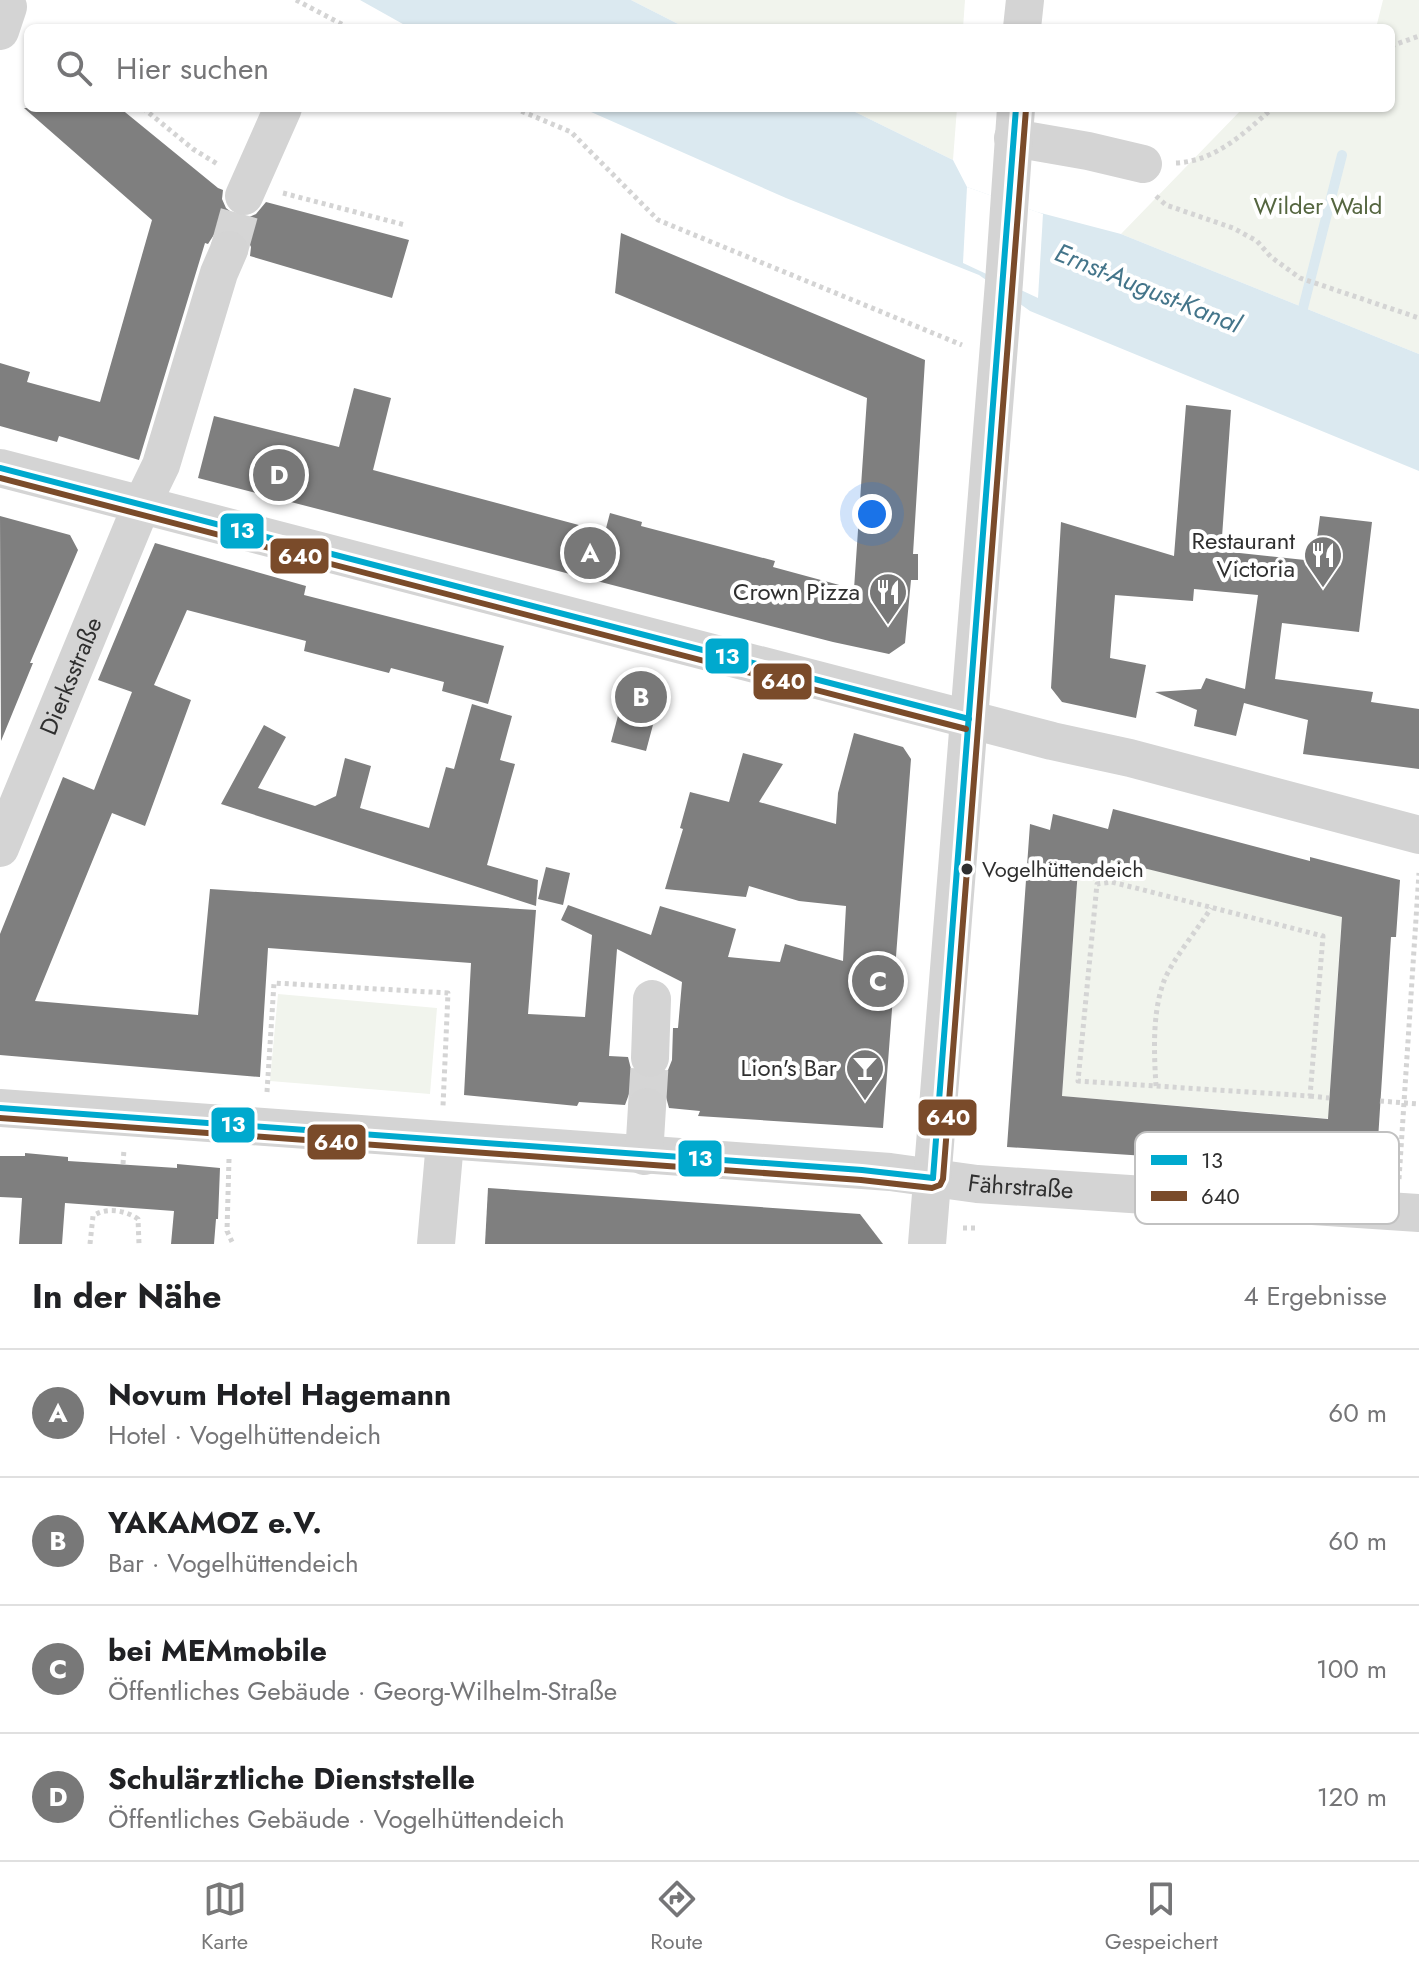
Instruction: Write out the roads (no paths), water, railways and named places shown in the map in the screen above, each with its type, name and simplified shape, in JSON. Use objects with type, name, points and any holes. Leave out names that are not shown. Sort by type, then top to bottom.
[{"type":"street","points":[[1022,24],[1025,0]]},
{"type":"street","points":[[244,196],[252,185],[281,112]]},
{"type":"street","points":[[927,1244],[1014,123],[1088,151],[1149,179]]},
{"type":"street","name":"Dierksstraße","points":[[0,848],[142,504],[161,465],[224,262]]},
{"type":"street","points":[[0,468],[1419,835]]},
{"type":"street","points":[[650,1058],[652,999]]},
{"type":"street","points":[[644,1156],[647,1107]]},
{"type":"street","name":"Fährstraße","points":[[0,1108],[890,1172],[977,1184],[1135,1194]]},
{"type":"street","points":[[436,1244],[445,1142]]},
{"type":"water","points":[[360,0],[631,0],[678,24],[403,24]]},
{"type":"water","name":"Ernst-August-Kanal","points":[[591,112],[855,112],[953,160],[967,187],[1037,212],[1121,234],[1419,354],[1419,471],[1030,311],[979,275],[786,198]]},
{"type":"waterway","points":[[1300,320],[1342,155]]},
{"type":"tunnel","points":[[229,250],[244,196]]},
{"type":"tunnel","points":[[647,1107],[650,1058]]},
{"type":"place","name":"Schulärztliche Dienststelle","points":[[279,475]]},
{"type":"place","name":"Novum Hotel Hagemann","points":[[590,553]]},
{"type":"place","name":"Restaurant Victoria","points":[[1323,589]]},
{"type":"place","name":"Crown Pizza","points":[[888,626]]},
{"type":"place","name":"YAKAMOZ e.V.","points":[[641,697]]},
{"type":"place","name":"Vogelhüttendeich","points":[[967,869]]},
{"type":"place","name":"bei MEMmobile","points":[[878,981]]},
{"type":"place","name":"Lion's Bar","points":[[865,1102]]},
{"type":"park label","name":"Wilder Wald","points":[[1318,206]]}]
